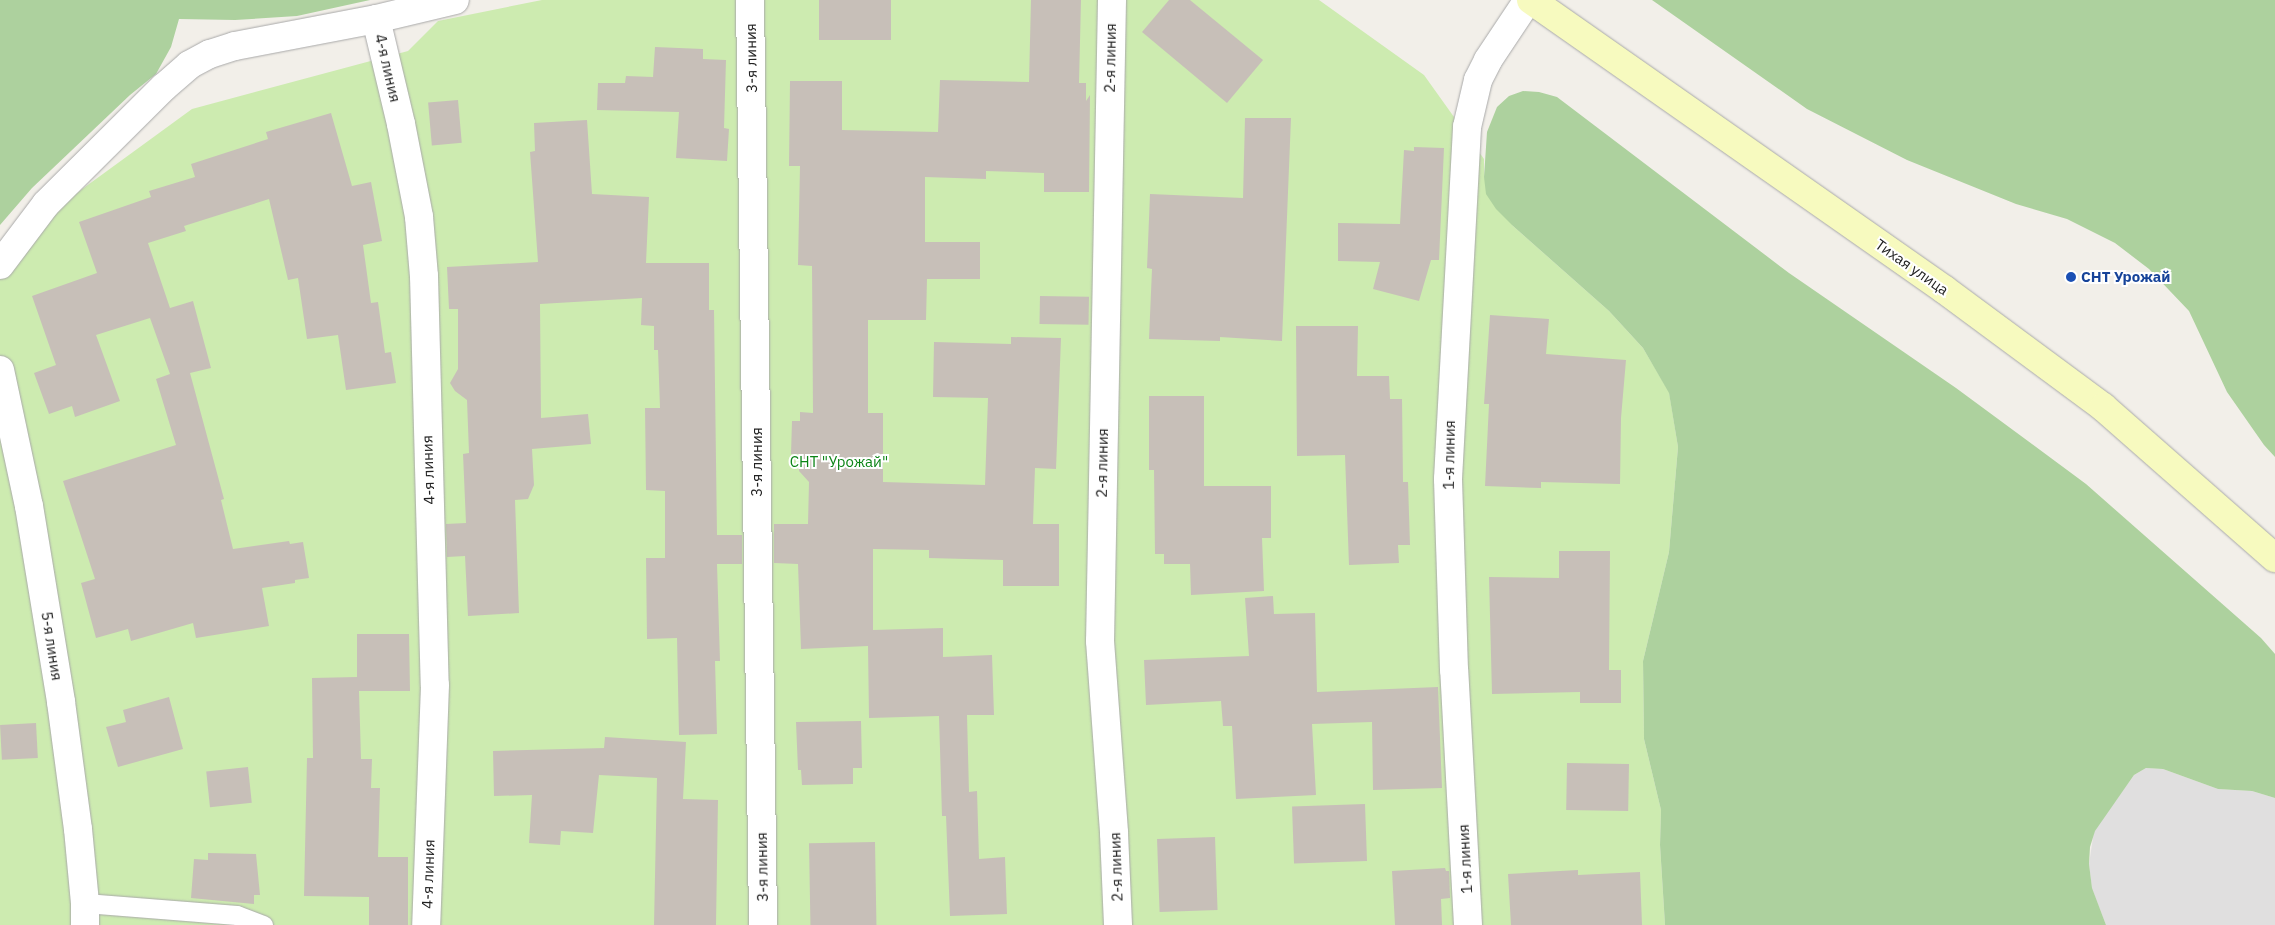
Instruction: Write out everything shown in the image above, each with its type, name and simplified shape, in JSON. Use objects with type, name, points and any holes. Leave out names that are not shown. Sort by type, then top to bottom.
[{"type":"main road","name":"Тихая улица","points":[[1529,0],[1945,290],[2103,407],[2275,558]]},
{"type":"street","points":[[0,265],[46,204],[164,87],[189,65],[210,54],[235,46],[376,19],[455,0]]},
{"type":"street","name":"3-я линия","points":[[750,0],[763,925]]},
{"type":"street","name":"2-я линия","points":[[1112,0],[1100,641],[1114,833],[1118,925]]},
{"type":"street","name":"1-я линия","points":[[1468,925],[1454,670],[1448,479],[1467,127],[1478,80],[1488,60],[1529,0]]},
{"type":"street","name":"4-я линия","points":[[376,19],[401,124],[419,217],[424,276],[435,685],[426,925]]},
{"type":"street","name":"5-я линия","points":[[0,370],[29,506],[61,702],[78,830],[85,914]]},
{"type":"lane","points":[[85,914],[237,915],[263,925]]},
{"type":"shaded area","points":[[2146,768],[2163,769],[2218,789],[2252,791],[2275,798],[2275,925],[2106,925],[2092,889],[2089,864],[2094,831],[2134,775]]},
{"type":"green space","points":[[0,0],[370,0],[297,16],[235,20],[179,19],[171,47],[156,74],[130,95],[32,188],[0,225]]},
{"type":"green space","name":"СНТ \"Урожай\"","points":[[542,0],[1319,0],[1424,75],[1484,159],[1484,177],[1513,226],[1609,311],[1643,348],[1669,392],[1678,447],[1669,552],[1643,661],[1644,739],[1661,810],[1660,845],[1665,925],[0,925],[0,249],[192,109],[408,51],[438,21]]},
{"type":"green space","points":[[1652,0],[2275,0],[2275,457],[2264,445],[2227,392],[2189,311],[2149,269],[2115,243],[2067,219],[2016,204],[1907,160],[1807,109]]},
{"type":"green space","points":[[1523,91],[1539,92],[1557,97],[1789,273],[1956,388],[2086,484],[2261,638],[2275,654],[2275,798],[2252,791],[2218,789],[2163,769],[2146,768],[2134,775],[2095,831],[2090,847],[2089,864],[2092,888],[2106,925],[1665,925],[1660,845],[1661,810],[1644,739],[1643,661],[1669,552],[1678,447],[1669,393],[1643,348],[1609,311],[1513,226],[1496,209],[1486,194],[1484,177],[1487,132],[1497,107],[1509,96]]},
{"type":"building","points":[[819,0],[891,0],[891,40],[819,40]]},
{"type":"building","points":[[1031,0],[1081,0],[1079,83],[1086,83],[1086,101],[1090,95],[1089,192],[1044,192],[1044,173],[986,171],[986,179],[925,177],[925,242],[980,242],[980,279],[927,279],[926,320],[868,320],[868,413],[883,413],[883,482],[985,485],[988,398],[933,397],[934,342],[1011,344],[1011,337],[1061,338],[1056,469],[1035,468],[1033,524],[1059,524],[1059,586],[1003,586],[1003,560],[929,558],[929,550],[873,549],[873,630],[943,628],[943,657],[992,655],[994,715],[967,715],[969,792],[977,791],[979,859],[1005,857],[1007,914],[950,916],[946,816],[942,816],[939,716],[869,718],[868,646],[801,649],[798,564],[774,563],[774,524],[808,524],[809,482],[799,471],[799,454],[791,454],[792,421],[800,421],[800,412],[813,413],[812,266],[798,265],[800,166],[789,166],[790,81],[842,81],[842,130],[938,132],[940,80],[1029,82]]},
{"type":"building","points":[[1169,0],[1190,0],[1263,60],[1227,103],[1142,32]]},
{"type":"building","points":[[655,47],[703,49],[703,59],[726,60],[724,128],[729,129],[727,161],[676,158],[679,112],[597,110],[598,83],[625,83],[626,76],[653,77]]},
{"type":"building","points":[[458,100],[462,143],[432,145],[428,103]]},
{"type":"building","points":[[331,113],[352,186],[371,182],[382,241],[363,245],[371,303],[378,302],[385,353],[391,352],[396,383],[346,390],[338,335],[307,339],[298,278],[288,280],[269,199],[184,226],[186,231],[148,243],[170,308],[193,301],[211,368],[190,373],[224,499],[221,500],[233,549],[289,541],[290,544],[303,542],[309,578],[295,580],[295,583],[262,588],[269,626],[196,638],[193,623],[131,641],[128,629],[96,638],[81,583],[95,579],[63,481],[176,445],[156,379],[170,374],[150,318],[96,335],[120,401],[75,417],[72,406],[49,414],[34,373],[56,365],[32,296],[97,273],[79,222],[151,197],[149,191],[195,177],[191,164],[268,139],[266,132]]},
{"type":"building","points":[[1245,118],[1291,118],[1282,341],[1220,337],[1220,341],[1149,339],[1152,269],[1147,268],[1150,194],[1243,198]]},
{"type":"building","points":[[587,120],[592,194],[649,197],[646,263],[709,263],[709,310],[714,310],[717,535],[742,535],[742,564],[717,564],[720,661],[715,661],[717,734],[679,735],[677,638],[647,639],[646,558],[665,558],[665,491],[646,490],[645,408],[660,408],[658,350],[654,350],[654,326],[641,325],[642,298],[540,304],[541,418],[588,414],[591,444],[532,449],[534,485],[528,499],[515,500],[519,613],[468,616],[465,556],[447,557],[446,524],[466,523],[463,454],[469,453],[467,400],[455,391],[450,383],[458,369],[458,309],[449,309],[447,267],[538,262],[530,152],[535,151],[534,123]]},
{"type":"building","points":[[1414,147],[1444,148],[1439,260],[1431,260],[1419,301],[1373,289],[1380,262],[1338,261],[1338,223],[1400,224],[1404,150],[1414,151]]},
{"type":"building","points":[[1040,296],[1089,297],[1089,325],[1040,324]]},
{"type":"building","points":[[1490,315],[1549,319],[1546,354],[1626,360],[1621,418],[1620,484],[1541,482],[1541,488],[1485,486],[1489,404],[1484,404]]},
{"type":"building","points":[[1296,326],[1358,326],[1357,376],[1389,376],[1390,399],[1402,399],[1403,482],[1408,482],[1410,545],[1398,545],[1399,563],[1349,565],[1345,455],[1297,456]]},
{"type":"building","points":[[1149,396],[1204,396],[1204,486],[1271,486],[1271,538],[1262,538],[1264,591],[1191,595],[1190,564],[1164,564],[1164,554],[1155,554],[1154,470],[1149,470]]},
{"type":"building","points":[[1559,551],[1610,551],[1609,670],[1621,670],[1621,703],[1580,703],[1580,692],[1492,694],[1489,577],[1559,578]]},
{"type":"building","points":[[1273,596],[1274,614],[1315,613],[1317,692],[1438,687],[1442,788],[1373,790],[1372,722],[1312,724],[1316,795],[1236,799],[1232,726],[1223,726],[1221,701],[1146,705],[1144,660],[1249,656],[1245,598]]},
{"type":"building","points":[[357,634],[409,634],[410,691],[359,691],[361,759],[372,759],[371,788],[380,788],[378,857],[408,857],[408,925],[369,925],[369,897],[304,896],[307,758],[313,758],[312,678],[357,677]]},
{"type":"building","points":[[169,697],[183,749],[118,767],[106,727],[126,722],[123,710]]},
{"type":"building","points":[[861,721],[862,768],[853,768],[853,784],[802,785],[801,770],[798,770],[796,722]]},
{"type":"building","points":[[36,723],[38,758],[2,760],[0,725]]},
{"type":"building","points":[[605,737],[686,742],[683,799],[718,800],[716,925],[654,925],[657,778],[599,775],[593,833],[561,831],[560,845],[529,843],[532,795],[494,796],[493,751],[604,748]]},
{"type":"building","points":[[1567,763],[1629,764],[1628,811],[1566,810]]},
{"type":"building","points":[[248,767],[252,803],[210,807],[206,771]]},
{"type":"building","points":[[1365,804],[1367,861],[1294,864],[1292,807]]},
{"type":"building","points":[[1215,837],[1218,910],[1160,912],[1157,839]]},
{"type":"building","points":[[875,842],[876,925],[810,925],[809,843]]},
{"type":"building","points":[[208,853],[256,854],[260,895],[254,895],[254,904],[191,898],[194,859],[208,860]]},
{"type":"building","points":[[1445,868],[1446,871],[1449,871],[1450,898],[1441,899],[1442,925],[1395,925],[1392,871]]},
{"type":"building","points":[[1578,870],[1578,875],[1640,872],[1642,925],[1511,925],[1508,874]]},
{"type":"place","name":"СНТ Урожай","points":[[2071,277]]}]
